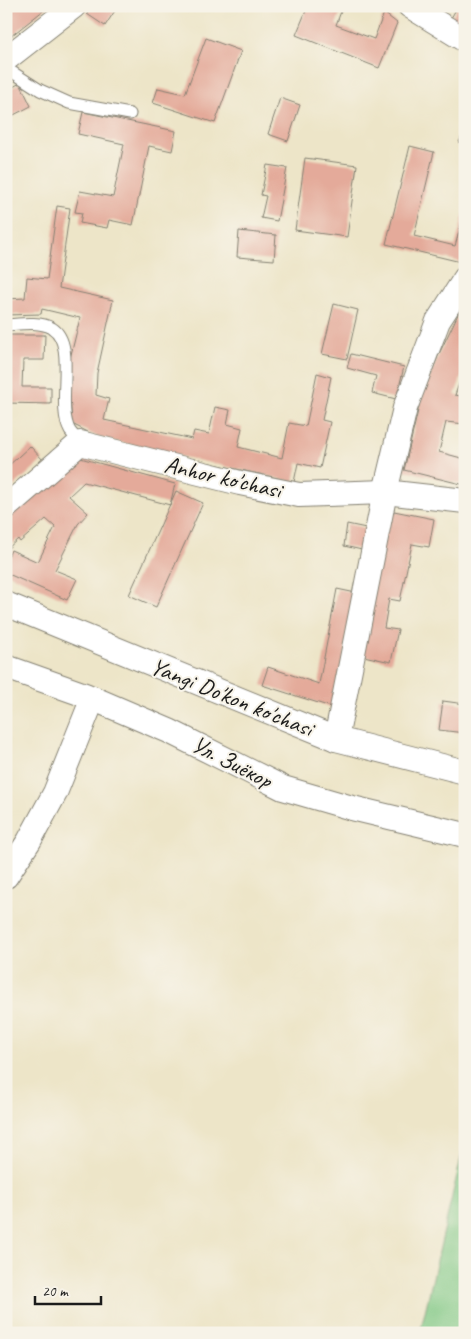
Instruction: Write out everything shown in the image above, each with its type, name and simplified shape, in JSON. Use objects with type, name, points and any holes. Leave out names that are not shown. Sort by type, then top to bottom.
[{"type":"street","points":[[6,59],[74,6]]},
{"type":"street","points":[[410,6],[465,40]]},
{"type":"street","points":[[336,739],[385,492],[405,408],[438,321],[465,279]]},
{"type":"street","points":[[6,507],[80,443]]},
{"type":"street","name":"Anhor ko'chasi","points":[[80,443],[240,483],[299,494],[385,492],[465,501]]},
{"type":"street","name":"Yangi Do'kon ko'chasi","points":[[6,604],[336,739],[465,772]]},
{"type":"street","name":"Ул. Зиёкор","points":[[6,667],[93,698],[169,731],[283,788],[352,808],[465,835]]},
{"type":"street","points":[[6,876],[29,841],[55,793],[93,698]]},
{"type":"lane","points":[[6,68],[40,90],[69,103],[130,114]]},
{"type":"lane","points":[[6,325],[36,324],[52,329],[61,339],[65,353],[64,395],[69,430],[80,443]]},
{"type":"green space","points":[[465,1141],[465,1333],[420,1333]]},
{"type":"building","points":[[16,6],[49,6],[6,40],[6,14]]},
{"type":"building","points":[[92,6],[118,6],[105,26],[87,14]]},
{"type":"building","points":[[308,6],[343,6],[336,25],[374,39],[384,13],[397,23],[379,68],[296,35]]},
{"type":"building","points":[[458,6],[465,6],[465,26],[451,18]]},
{"type":"building","points":[[206,38],[241,51],[215,123],[153,103],[158,88],[185,94]]},
{"type":"building","points":[[20,83],[31,106],[6,119],[6,91]]},
{"type":"building","points":[[280,98],[300,105],[288,141],[268,134]]},
{"type":"building","points":[[83,112],[176,131],[172,151],[149,146],[133,225],[109,220],[107,228],[80,223],[82,213],[75,212],[80,191],[113,197],[124,144],[78,134]]},
{"type":"building","points":[[465,130],[465,145],[459,142]]},
{"type":"building","points":[[410,146],[434,152],[414,236],[455,246],[465,210],[465,263],[386,244]]},
{"type":"building","points":[[305,158],[357,165],[347,237],[295,230]]},
{"type":"building","points":[[267,165],[287,168],[277,221],[261,218],[266,196],[261,195]]},
{"type":"building","points":[[57,206],[70,208],[59,288],[113,300],[97,373],[96,395],[109,399],[104,420],[192,439],[194,431],[209,434],[215,407],[230,410],[227,424],[242,428],[238,447],[282,458],[289,423],[306,426],[317,373],[331,377],[322,420],[330,422],[320,468],[298,463],[294,482],[100,438],[72,424],[68,367],[80,318],[42,309],[41,314],[6,315],[6,299],[25,298],[27,277],[47,279]]},
{"type":"building","points":[[239,231],[276,235],[274,260],[237,257]]},
{"type":"building","points":[[334,304],[358,310],[347,359],[322,354]]},
{"type":"building","points":[[461,308],[465,310],[465,367],[455,395],[465,397],[465,424],[446,422],[439,452],[465,459],[465,485],[404,470],[420,402],[439,354]]},
{"type":"building","points":[[6,335],[45,335],[44,360],[23,360],[22,387],[51,387],[51,404],[6,403]]},
{"type":"building","points":[[351,354],[404,367],[396,399],[372,393],[376,376],[347,368]]},
{"type":"building","points":[[30,446],[43,460],[6,493],[6,468]]},
{"type":"building","points":[[73,456],[175,484],[170,505],[84,482],[69,496],[88,513],[78,524],[55,570],[77,579],[67,600],[6,573],[6,561],[11,550],[38,562],[55,527],[46,519],[20,542],[18,539],[6,550],[6,517]]},
{"type":"building","points":[[176,491],[203,503],[156,607],[129,595]]},
{"type":"building","points":[[389,510],[434,519],[429,547],[412,544],[400,601],[389,599],[384,628],[398,630],[391,662],[359,655]]},
{"type":"building","points":[[347,524],[366,528],[362,550],[344,546]]},
{"type":"building","points":[[337,589],[356,593],[334,708],[262,685],[268,667],[319,684]]},
{"type":"building","points":[[443,701],[465,704],[465,733],[439,730]]}]
